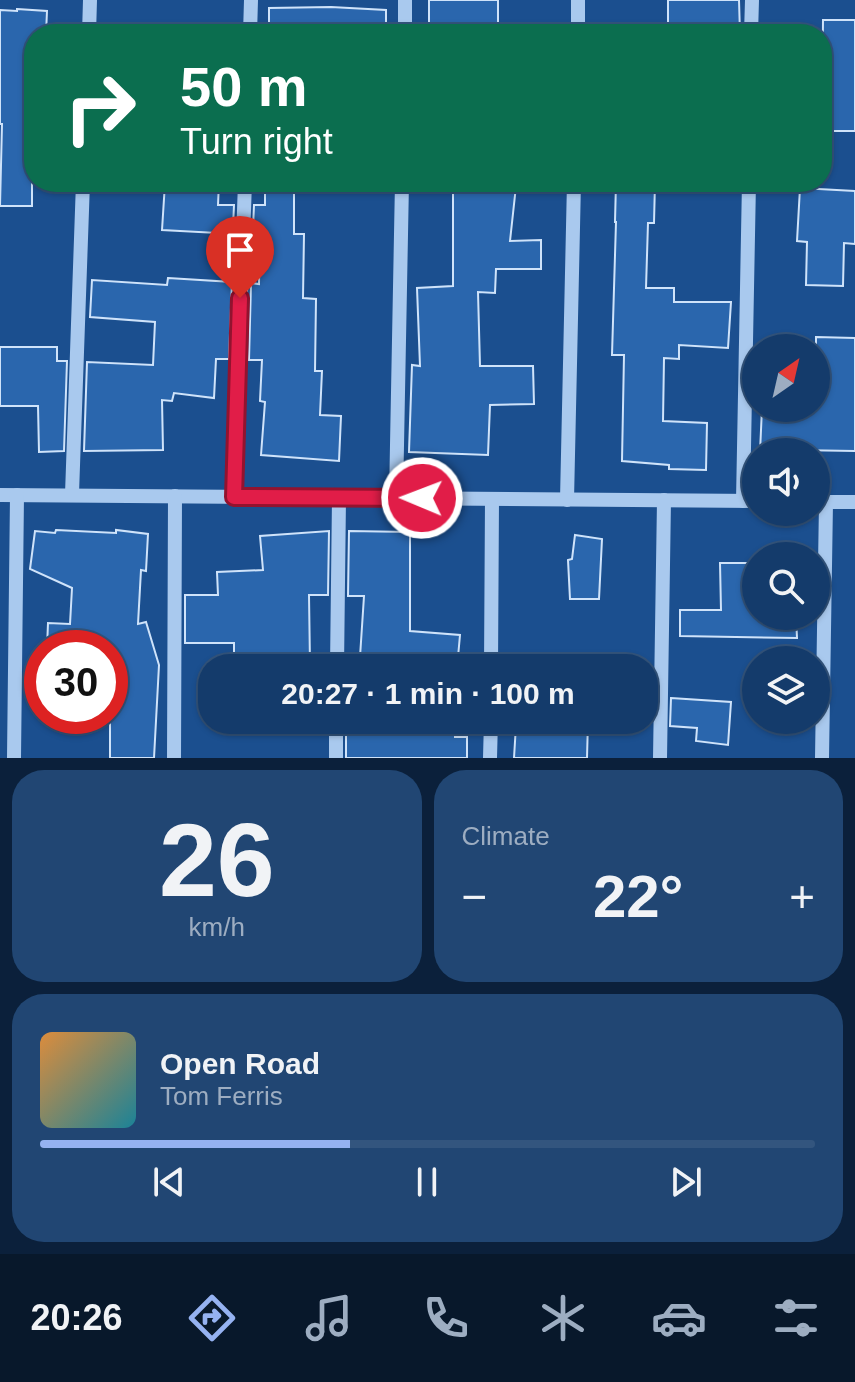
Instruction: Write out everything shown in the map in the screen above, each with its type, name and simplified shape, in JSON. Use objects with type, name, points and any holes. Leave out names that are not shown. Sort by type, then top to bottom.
[{"type":"street","points":[[89,24],[90,0]]},
{"type":"street","points":[[250,24],[251,0]]},
{"type":"street","points":[[405,0],[405,24]]},
{"type":"street","points":[[578,0],[578,24]]},
{"type":"street","points":[[751,24],[752,0]]},
{"type":"street","points":[[72,494],[83,192]]},
{"type":"street","points":[[234,497],[245,192]]},
{"type":"street","points":[[396,498],[402,192]]},
{"type":"street","points":[[567,500],[574,192]]},
{"type":"street","points":[[749,192],[750,438]]},
{"type":"street","points":[[0,495],[742,501]]},
{"type":"street","points":[[14,758],[17,495]]},
{"type":"street","points":[[174,758],[175,496]]},
{"type":"street","points":[[337,654],[339,497]]},
{"type":"street","points":[[491,654],[492,499]]},
{"type":"street","points":[[660,758],[664,500]]},
{"type":"street","points":[[830,502],[855,502]]},
{"type":"street","points":[[821,526],[822,758]]},
{"type":"street","points":[[336,734],[336,758]]},
{"type":"street","points":[[490,758],[491,734]]},
{"type":"building","points":[[429,0],[498,0],[498,24],[429,24]]},
{"type":"building","points":[[668,0],[739,0],[740,24],[668,24]]},
{"type":"building","points":[[269,8],[386,10],[386,24],[269,24]]},
{"type":"building","points":[[0,10],[47,11],[46,24],[24,24],[24,192],[32,192],[32,206],[0,206]]},
{"type":"building","points":[[823,20],[855,20],[855,131],[832,131],[832,24],[823,24]]},
{"type":"building","points":[[855,191],[855,244],[844,243],[843,286],[806,285],[807,242],[797,241],[800,192]]},
{"type":"building","points":[[164,192],[219,192],[218,205],[234,205],[233,227],[217,227],[217,233],[162,230]]},
{"type":"building","points":[[265,192],[294,192],[294,234],[304,234],[303,298],[316,299],[315,371],[322,371],[320,415],[341,416],[339,461],[261,455],[265,402],[260,401],[262,360],[249,360],[251,283],[259,284],[260,228],[253,228],[254,205],[265,205]]},
{"type":"building","points":[[453,192],[515,192],[510,241],[541,240],[541,269],[496,269],[495,293],[478,292],[480,366],[533,366],[534,404],[490,405],[488,455],[409,452],[412,365],[420,366],[417,288],[453,286]]},
{"type":"building","points":[[616,192],[655,192],[654,223],[648,223],[646,288],[674,288],[674,302],[731,302],[728,348],[679,345],[679,359],[664,358],[663,421],[707,423],[706,470],[669,469],[669,465],[622,461],[624,355],[612,355]]},
{"type":"building","points":[[168,278],[232,282],[229,359],[216,359],[214,398],[174,393],[172,401],[162,400],[163,450],[84,451],[87,362],[153,365],[155,322],[90,317],[92,280],[167,285]]},
{"type":"building","points":[[830,337],[855,338],[855,451],[830,451],[830,438],[761,438],[761,422],[830,422]]},
{"type":"building","points":[[0,347],[57,347],[57,361],[67,361],[64,451],[39,452],[38,406],[0,406]]},
{"type":"building","points":[[56,530],[116,533],[116,530],[148,534],[146,571],[141,570],[138,624],[146,622],[159,665],[154,758],[110,758],[110,734],[128,734],[128,630],[48,630],[48,623],[70,624],[72,588],[30,569],[35,531],[55,533]]},
{"type":"building","points":[[329,531],[328,595],[309,595],[310,654],[234,654],[234,643],[185,643],[185,595],[218,595],[217,572],[263,570],[260,536]]},
{"type":"building","points":[[349,531],[410,532],[410,631],[460,635],[458,654],[360,654],[364,596],[348,596]]},
{"type":"building","points":[[575,535],[602,539],[599,599],[570,599],[568,560],[572,559]]},
{"type":"building","points":[[720,563],[742,563],[742,630],[797,630],[797,638],[680,636],[680,610],[721,610]]},
{"type":"building","points":[[671,698],[731,702],[728,745],[696,741],[697,728],[670,726]]},
{"type":"building","points":[[346,734],[455,734],[455,737],[467,737],[467,758],[346,758]]},
{"type":"building","points":[[515,734],[588,734],[587,758],[514,758]]},
{"type":"route","points":[[240,298],[234,497],[422,498]]}]
